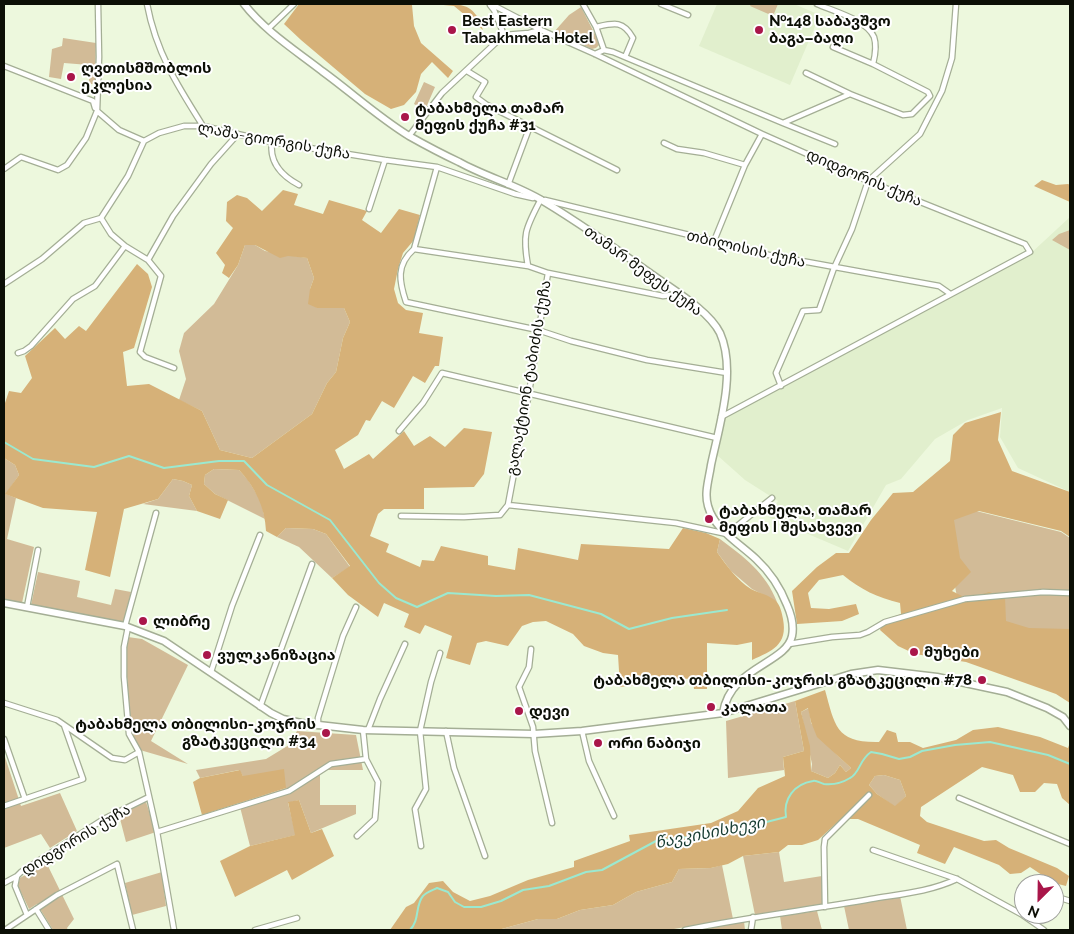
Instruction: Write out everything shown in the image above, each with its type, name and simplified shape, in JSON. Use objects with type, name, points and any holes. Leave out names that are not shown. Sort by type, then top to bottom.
[{"type":"main road","name":"თამარ მეფეს ქუჩა","points":[[244,4],[268,30],[409,136],[462,164],[541,200],[679,294],[706,315],[720,335],[724,346],[727,372],[721,417],[706,497],[712,515],[727,534],[757,560],[774,579],[782,592],[790,611],[792,636],[789,644]]},
{"type":"main road","points":[[4,603],[127,627],[164,641],[260,707],[283,719],[318,726],[366,730],[534,734],[582,730],[722,713],[851,674],[878,670],[937,677],[982,686],[1031,701],[1067,718],[1070,726]]},
{"type":"main road","points":[[722,713],[724,702],[737,684],[789,644]]},
{"type":"street","points":[[4,169],[21,157],[58,170],[67,165],[86,138],[97,111],[99,58],[98,4]]},
{"type":"street","points":[[147,4],[160,52],[176,84],[203,126]]},
{"type":"street","points":[[268,30],[294,4]]},
{"type":"street","points":[[490,4],[504,34]]},
{"type":"street","name":"დიდგორის ქუჩა","points":[[490,4],[762,134],[868,180],[1025,244],[1030,252],[949,293],[721,417]]},
{"type":"street","points":[[583,4],[596,27],[604,50]]},
{"type":"street","points":[[661,4],[688,15]]},
{"type":"street","points":[[817,4],[863,24],[874,36],[876,50],[873,64]]},
{"type":"street","points":[[781,386],[776,373],[803,311],[819,310],[834,268],[852,229],[868,180],[920,134],[938,99],[952,58],[956,4]]},
{"type":"street","points":[[596,27],[617,23],[628,29],[633,38],[625,57]]},
{"type":"street","points":[[409,136],[442,93],[504,34],[529,33],[541,30]]},
{"type":"street","points":[[833,47],[873,64],[938,99]]},
{"type":"street","points":[[595,54],[604,50],[625,57],[835,144]]},
{"type":"street","points":[[4,66],[93,101],[97,111],[119,130],[144,141],[128,176],[101,218],[84,223],[42,259],[4,284]]},
{"type":"street","points":[[467,71],[485,82],[476,97],[486,105],[617,170]]},
{"type":"street","points":[[806,73],[850,94],[903,115],[912,114],[930,96]]},
{"type":"street","points":[[782,123],[850,94]]},
{"type":"street","name":"ლაშა-გიორგის ქუჩა","points":[[144,141],[159,133],[184,126],[203,126],[272,142],[436,167],[515,194],[541,200]]},
{"type":"street","points":[[508,185],[530,126]]},
{"type":"street","points":[[148,260],[173,216],[211,164],[238,134]]},
{"type":"street","points":[[714,241],[745,165],[762,134]]},
{"type":"street","points":[[272,142],[270,150],[276,166],[286,178],[299,185]]},
{"type":"street","points":[[664,143],[677,149],[704,152],[745,165]]},
{"type":"street","points":[[369,209],[385,160]]},
{"type":"street","points":[[436,167],[414,249],[407,256],[402,268],[400,284],[406,302],[538,330],[571,341],[647,360],[727,372]]},
{"type":"street","points":[[528,266],[525,236],[527,227],[541,200]]},
{"type":"street","name":"თბილისის ქუჩა","points":[[541,200],[714,241],[747,251],[940,286],[949,293]]},
{"type":"street","points":[[101,218],[111,234],[125,246],[148,260],[161,276],[140,352],[145,357],[174,368]]},
{"type":"street","points":[[18,352],[24,351],[31,346],[73,299],[95,286],[125,246]]},
{"type":"street","points":[[414,249],[528,266],[548,273]]},
{"type":"street","name":"გალაქტიონ ტაბიძის ქუჩა","points":[[508,505],[529,393],[548,273],[664,296],[679,294]]},
{"type":"street","points":[[399,432],[423,403],[442,373],[717,438]]},
{"type":"street","points":[[401,516],[464,517],[500,514],[508,505],[676,523],[727,534],[772,498]]},
{"type":"street","points":[[156,513],[127,627],[124,647],[124,678],[129,734],[139,752],[157,832],[174,930]]},
{"type":"street","points":[[211,672],[232,606],[260,534]]},
{"type":"street","points":[[27,607],[38,550]]},
{"type":"street","points":[[260,707],[312,564]]},
{"type":"street","points":[[789,644],[832,637],[860,635],[885,622],[965,599],[1043,592],[1070,594]]},
{"type":"street","points":[[318,726],[318,718],[343,636],[356,607]]},
{"type":"street","points":[[357,836],[375,819],[378,782],[366,759],[366,730],[405,644]]},
{"type":"street","points":[[531,649],[529,667],[519,687],[534,727],[535,751],[552,823]]},
{"type":"street","points":[[421,846],[415,809],[426,789],[420,731],[431,682],[440,653]]},
{"type":"street","points":[[4,703],[57,720],[112,758],[125,760],[139,752]]},
{"type":"street","points":[[4,806],[83,779],[64,725]]},
{"type":"street","points":[[582,730],[589,761],[614,816]]},
{"type":"street","points":[[446,731],[454,768],[485,856]]},
{"type":"street","points":[[4,739],[25,799]]},
{"type":"street","points":[[157,832],[289,792],[331,764],[366,759]]},
{"type":"street","points":[[825,907],[825,839],[869,796]]},
{"type":"street","name":"დიდგორის ქუჩა","points":[[4,883],[96,824],[149,797]]},
{"type":"street","points":[[960,798],[1070,844]]},
{"type":"street","points":[[873,850],[956,879],[1014,908]]},
{"type":"street","points":[[5,930],[57,895],[117,864],[133,930]]},
{"type":"street","points":[[16,876],[15,886],[27,915]]},
{"type":"street","points":[[685,930],[753,917],[938,888],[956,879]]},
{"type":"street","points":[[36,909],[49,930]]},
{"type":"street","points":[[751,930],[753,917]]},
{"type":"street","points":[[255,930],[297,918]]},
{"type":"shaded area","points":[[299,4],[413,4],[414,26],[421,43],[453,71],[448,78],[432,62],[421,74],[416,92],[404,105],[391,109],[365,94],[284,24]]},
{"type":"shaded area","points":[[433,4],[465,6],[475,14],[483,30],[454,6]]},
{"type":"shaded area","name":"№148 საბავშვო ბაგა–ბაღი","points":[[717,4],[794,4],[820,15],[790,85],[699,46]]},
{"type":"shaded area","points":[[751,4],[778,4],[773,16],[750,6]]},
{"type":"shaded area","points":[[581,7],[600,44],[596,48],[592,49],[554,32],[569,15]]},
{"type":"shaded area","points":[[63,38],[96,43],[95,84],[89,84],[89,65],[64,63],[61,79],[49,77],[52,49],[62,46]]},
{"type":"shaded area","points":[[424,82],[435,87],[425,110],[414,104]]},
{"type":"shaded area","points":[[1042,180],[1056,185],[1070,185],[1070,202],[1034,186]]},
{"type":"shaded area","points":[[283,190],[298,194],[294,205],[323,214],[329,200],[367,211],[362,220],[381,233],[399,209],[420,215],[414,240],[403,253],[394,289],[398,303],[406,310],[423,313],[419,333],[443,337],[439,366],[435,366],[425,383],[413,376],[394,408],[382,401],[370,421],[366,420],[358,435],[335,450],[344,469],[369,454],[373,459],[404,431],[414,446],[430,436],[445,447],[464,428],[492,432],[484,474],[474,487],[424,488],[424,509],[384,509],[378,514],[370,536],[389,544],[386,552],[420,567],[422,560],[434,561],[441,546],[488,556],[488,565],[515,570],[518,548],[578,560],[581,544],[669,549],[683,528],[706,533],[720,539],[717,552],[741,581],[751,589],[776,601],[780,607],[784,628],[781,641],[777,646],[752,660],[752,642],[737,645],[707,643],[707,689],[694,689],[693,678],[620,687],[618,655],[603,653],[584,646],[573,634],[546,621],[533,622],[522,626],[508,646],[486,641],[477,643],[470,665],[446,658],[452,636],[425,625],[420,634],[404,627],[409,614],[384,603],[378,617],[348,595],[332,578],[350,566],[326,534],[313,529],[286,528],[277,537],[266,531],[264,514],[258,498],[250,483],[239,470],[214,469],[205,475],[204,484],[215,494],[228,500],[220,519],[197,511],[189,496],[192,485],[173,479],[158,499],[124,509],[110,577],[85,570],[97,512],[43,508],[5,494],[19,475],[15,465],[4,458],[4,406],[9,391],[21,393],[32,378],[25,356],[55,328],[65,339],[79,326],[86,331],[137,264],[148,274],[152,287],[134,348],[123,352],[127,386],[149,384],[202,411],[220,450],[252,458],[312,414],[327,383],[336,372],[343,338],[350,322],[344,308],[317,308],[308,304],[314,278],[307,258],[288,256],[280,258],[255,245],[245,245],[238,265],[229,278],[222,273],[225,265],[216,253],[233,228],[226,221],[227,202],[237,195],[247,198],[262,211]]},
{"type":"shaded area","points":[[1070,217],[1070,492],[1018,468],[1000,437],[1002,408],[968,420],[935,439],[901,479],[886,485],[848,551],[768,517],[778,501],[745,480],[717,455],[725,416],[1030,254]]},
{"type":"shaded area","points":[[1070,230],[1070,250],[1052,240],[1059,234]]},
{"type":"shaded area","points":[[245,245],[255,245],[265,251],[307,258],[314,278],[310,289],[317,308],[344,308],[350,322],[343,338],[336,372],[327,383],[312,414],[252,458],[220,450],[202,411],[179,400],[186,379],[179,351],[184,333],[214,304],[238,265]]},
{"type":"shaded area","points":[[1001,412],[998,440],[1012,471],[1070,492],[1070,537],[1061,531],[979,511],[954,520],[960,558],[971,572],[952,591],[968,599],[989,592],[1005,597],[1006,621],[1029,628],[1070,629],[1070,703],[1056,694],[966,662],[915,654],[898,646],[880,630],[883,620],[901,614],[900,603],[870,592],[856,585],[843,575],[819,580],[808,593],[811,608],[829,609],[856,604],[859,614],[842,621],[797,624],[792,591],[817,567],[836,553],[849,553],[871,520],[893,493],[913,492],[950,461],[953,435],[965,423]]},
{"type":"shaded area","points":[[4,458],[15,465],[19,475],[6,494],[16,498],[7,539],[34,547],[22,603],[4,600]]},
{"type":"shaded area","points":[[214,469],[239,470],[248,480],[261,501],[265,519],[215,494],[204,484],[205,475]]},
{"type":"shaded area","points":[[173,479],[192,485],[189,496],[197,511],[143,504],[158,499]]},
{"type":"shaded area","points":[[960,507],[1061,532],[1070,538],[1070,640],[1033,638],[958,602],[944,529]]},
{"type":"shaded area","points":[[286,528],[313,529],[326,534],[350,567],[332,578],[299,547],[277,537]]},
{"type":"shaded area","points":[[720,539],[753,566],[767,582],[777,602],[752,589],[731,571],[717,552]]},
{"type":"shaded area","points":[[38,572],[80,581],[77,597],[111,605],[115,589],[131,592],[124,624],[31,605]]},
{"type":"shaded area","points":[[128,637],[142,639],[188,665],[151,741],[188,764],[140,750],[131,733],[125,648]]},
{"type":"shaded area","points":[[825,690],[835,723],[840,730],[854,739],[865,742],[879,742],[887,730],[896,733],[898,742],[910,742],[923,748],[956,740],[973,730],[998,727],[1040,737],[1068,748],[1070,742],[1070,805],[1062,798],[1057,784],[1044,783],[1035,792],[1020,792],[1013,775],[982,767],[921,807],[920,816],[927,822],[984,841],[996,840],[1009,848],[1057,868],[1069,876],[1066,886],[1064,886],[1064,874],[1040,874],[1030,867],[1021,873],[1010,874],[999,865],[954,847],[945,864],[917,853],[920,845],[858,819],[841,819],[818,840],[802,845],[788,845],[779,852],[743,856],[728,864],[711,868],[679,869],[672,882],[636,892],[613,905],[580,910],[557,919],[538,919],[498,930],[390,930],[406,907],[414,903],[429,883],[443,881],[453,892],[470,901],[490,896],[528,880],[574,867],[574,861],[630,841],[629,835],[711,823],[738,811],[758,788],[785,776],[783,757],[804,751],[795,701]],"holes":[[[808,708],[817,737],[851,768],[846,772],[840,765],[835,773],[828,778],[811,771],[810,746],[801,712]],[[884,775],[900,780],[906,796],[895,806],[877,794],[869,785],[875,776]]]},
{"type":"shaded area","points":[[795,701],[804,751],[783,757],[784,770],[728,778],[726,721]]},
{"type":"shaded area","points":[[809,708],[811,723],[837,755],[851,768],[846,772],[840,765],[835,773],[828,778],[811,771],[812,764],[801,712]]},
{"type":"shaded area","points":[[297,731],[356,735],[363,770],[320,770],[320,805],[356,805],[356,814],[311,833],[299,800],[288,803],[296,835],[250,846],[239,803],[286,788],[243,776],[239,770],[200,778],[196,770],[266,759],[289,745]]},
{"type":"shaded area","points":[[4,754],[21,806],[60,793],[77,831],[50,848],[41,834],[4,848]]},
{"type":"shaded area","points":[[284,769],[286,788],[202,815],[193,782],[200,778],[240,770],[243,776]]},
{"type":"shaded area","points":[[884,775],[900,780],[906,796],[895,807],[877,794],[869,785],[875,776]]},
{"type":"shaded area","points":[[299,800],[311,833],[322,829],[334,856],[292,880],[287,870],[235,897],[220,861],[250,846],[295,835],[288,802]]},
{"type":"shaded area","points":[[146,802],[156,832],[126,842],[119,815]]},
{"type":"shaded area","points":[[779,852],[784,882],[822,876],[823,905],[755,915],[743,856]]},
{"type":"shaded area","points":[[46,862],[74,919],[67,928],[68,930],[53,930],[37,904],[29,909],[18,886],[20,878]]},
{"type":"shaded area","points":[[722,865],[733,919],[668,930],[498,930],[538,919],[557,919],[580,910],[613,905],[636,892],[672,882],[679,869],[711,868]]},
{"type":"shaded area","points":[[162,872],[166,906],[132,915],[125,883]]},
{"type":"shaded area","points":[[900,896],[907,930],[849,930],[844,906]]},
{"type":"shaded area","points":[[817,911],[822,930],[782,930],[780,916]]},
{"type":"shaded area","points":[[744,921],[745,930],[689,930]]},
{"type":"waterway","points":[[4,442],[33,459],[94,467],[129,456],[164,468],[219,461],[244,461],[267,485],[330,520],[379,583],[396,598],[417,607],[448,593],[496,596],[529,595],[601,614],[629,629],[672,618],[727,610]]},
{"type":"waterway","name":"წავკისისხევი","points":[[410,930],[415,922],[423,896],[437,888],[448,892],[455,902],[464,907],[481,907],[501,901],[523,890],[549,886],[586,872],[602,870],[656,841],[740,831],[747,827],[786,817],[788,798],[800,785],[813,781],[831,784],[847,780],[856,773],[864,759],[871,752],[899,759],[910,757],[922,751],[955,745],[990,742],[1048,755],[1070,764]]},
{"type":"place","name":"Best Eastern Tabakhmela Hotel","points":[[452,30]]},
{"type":"place","name":"№148 საბავშვო ბაგა–ბაღი","points":[[759,30]]},
{"type":"place","name":"ღვთისმშობლის ეკლესია","points":[[71,77]]},
{"type":"place","name":"ტაბახმელა თამარ მეფის ქუჩა #31","points":[[405,117]]},
{"type":"place","name":"ტაბახმელა, თამარ მეფის I შესახვევი","points":[[709,519]]},
{"type":"place","name":"ლიბრე","points":[[143,621]]},
{"type":"place","name":"მუხები","points":[[914,652]]},
{"type":"place","name":"ვულკანიზაცია","points":[[207,655]]},
{"type":"place","name":"ტაბახმელა თბილისი-კოჯრის გზატკეცილი #78","points":[[982,680]]},
{"type":"place","name":"კალათა","points":[[711,707]]},
{"type":"place","name":"დევი","points":[[519,711]]},
{"type":"place","name":"ტაბახმელა თბილისი-კოჯრის გზატკეცილი #34","points":[[326,733]]},
{"type":"place","name":"ორი ნაბიჯი","points":[[598,743]]}]
